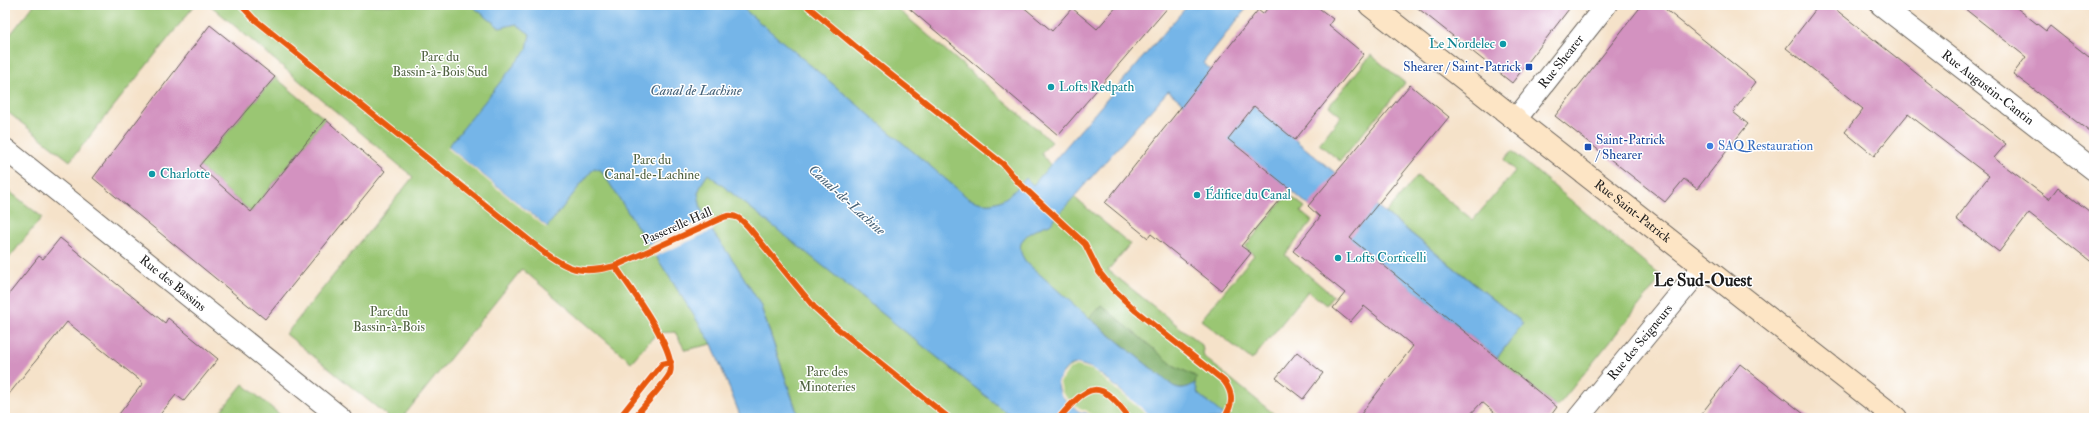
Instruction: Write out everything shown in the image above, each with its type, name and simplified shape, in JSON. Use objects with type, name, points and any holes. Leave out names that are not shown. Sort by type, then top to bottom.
[{"type":"main road","name":"Rue Saint-Patrick","points":[[1370,5],[1896,418]]},
{"type":"street","name":"Rue Shearer","points":[[1516,119],[1606,5]]},
{"type":"street","name":"Rue Augustin-Cantin","points":[[1881,5],[2094,170]]},
{"type":"street","name":"Rue des Bassins","points":[[5,149],[341,418]]},
{"type":"street","name":"Rue des Seigneurs","points":[[1578,418],[1703,266]]},
{"type":"green space","points":[[34,5],[195,5],[70,161],[5,110],[5,41]]},
{"type":"green space","name":"Parc du Canal-de-Lachine","points":[[210,5],[893,5],[1052,142],[1041,153],[1075,198],[1130,244],[1108,270],[1202,345],[1204,357],[1279,418],[799,418],[760,304],[712,344],[685,350],[675,332],[657,333],[631,362],[522,269],[402,418],[390,418],[286,334],[413,177]]},
{"type":"green space","points":[[1371,55],[1405,83],[1340,161],[1319,144],[1341,116],[1329,106]]},
{"type":"green space","points":[[275,77],[325,119],[251,212],[199,166]]},
{"type":"green space","points":[[1512,151],[1662,277],[1557,407],[1497,358],[1523,323],[1386,213],[1417,176],[1473,220],[1515,171],[1504,160]]},
{"type":"green space","points":[[5,188],[42,217],[5,263]]},
{"type":"green space","points":[[1288,194],[1305,207],[1301,212],[1312,221],[1285,255],[1333,296],[1326,305],[1308,291],[1252,360],[1201,320],[1254,255],[1245,247]]},
{"type":"green space","points":[[1101,305],[1173,365],[1197,377],[1195,383],[1184,388],[1173,386],[1089,318]]},
{"type":"green space","points":[[243,384],[284,418],[215,418]]},
{"type":"water","name":"Canal de Lachine","points":[[471,5],[739,5],[968,198],[978,202],[994,203],[1007,197],[1026,178],[1033,185],[1188,5],[1249,5],[1203,63],[1323,163],[1523,323],[1497,358],[1168,91],[1050,224],[1030,233],[1021,243],[1020,248],[1027,263],[1089,318],[1173,386],[1184,388],[1195,383],[1198,394],[1227,418],[1154,418],[1098,373],[1086,366],[1075,364],[1066,369],[1061,376],[1059,388],[1061,394],[1081,413],[1085,412],[1094,418],[1013,418],[708,174],[698,193],[701,209],[714,234],[735,263],[760,304],[799,418],[741,418],[712,344],[601,170],[594,168],[547,227],[448,147],[527,49],[530,34],[516,24],[500,28]]},
{"type":"pier","points":[[448,147],[547,227],[546,228],[447,148]]},
{"type":"pier","points":[[707,217],[714,230],[654,257],[647,245]]},
{"type":"pier","points":[[1077,364],[1093,369],[1154,418],[1151,418],[1092,370],[1077,366],[1069,369],[1060,383],[1063,394],[1067,398],[1082,410],[1086,410],[1096,418],[1085,412],[1081,413],[1061,395],[1058,383],[1060,377],[1068,368]]},
{"type":"building","name":"Lofts Redpath","points":[[905,5],[1021,5],[1052,31],[1072,8],[1097,29],[1118,5],[1170,5],[1058,135]]},
{"type":"building","points":[[1270,5],[1315,5],[1333,19],[1329,25],[1364,54],[1295,140],[1254,106],[1228,139],[1289,188],[1241,246],[1251,253],[1221,290],[1151,234],[1148,238],[1105,203],[1258,10],[1263,14]]},
{"type":"building","name":"Le Nordelec","points":[[1414,5],[1572,5],[1512,83]]},
{"type":"building","points":[[1642,5],[1660,5],[1756,82],[1733,112],[1748,124],[1697,189],[1684,179],[1665,202],[1555,116]]},
{"type":"building","points":[[1819,5],[1830,5],[2006,144],[1994,158],[2049,199],[2058,187],[2094,215],[2094,264],[2029,213],[1999,252],[1956,219],[1989,176],[1908,114],[1874,156],[1845,132],[1863,109],[1786,48]]},
{"type":"building","points":[[1960,5],[2013,5],[2046,31],[2050,26],[2094,61],[2094,135],[2013,74],[2026,57]]},
{"type":"building","name":"Charlotte","points":[[210,25],[275,77],[199,166],[251,212],[325,119],[385,171],[265,319],[93,178]]},
{"type":"building","name":"Lofts Corticelli","points":[[1410,85],[1449,117],[1350,238],[1557,407],[1549,418],[1501,418],[1482,402],[1467,418],[1358,418],[1413,346],[1364,306],[1350,322],[1333,308],[1345,293],[1293,251],[1320,217],[1308,206]]},
{"type":"building","points":[[60,238],[165,323],[168,318],[218,359],[184,401],[176,395],[157,418],[116,418],[143,383],[67,322],[5,399],[5,299],[39,256],[43,259]]},
{"type":"building","points":[[1297,352],[1323,373],[1303,399],[1276,378]]},
{"type":"building","points":[[1740,364],[1809,418],[1698,418]]},
{"type":"cycle path","name":"Passerelle Hall","points":[[241,5],[253,18],[540,249],[558,262],[567,266],[583,270],[603,269],[615,266],[724,217],[732,216],[738,218],[750,229],[814,307],[837,328],[949,418]]},
{"type":"cycle path","points":[[806,5],[1003,164],[1019,183],[1085,244],[1099,272],[1112,288],[1136,311],[1224,381],[1231,395],[1231,404],[1224,418]]},
{"type":"cycle path","points":[[615,266],[660,334],[667,350],[670,363],[670,373],[668,377],[634,418]]},
{"type":"cycle path","points":[[619,418],[662,364],[671,362]]},
{"type":"cycle path","points":[[1059,418],[1069,406],[1087,392],[1094,390],[1102,391],[1110,396],[1129,418]]},
{"type":"place","name":"Le Nordelec","points":[[1503,44]]},
{"type":"place","name":"Shearer / Saint-Patrick","points":[[1529,67]]},
{"type":"place","name":"Lofts Redpath","points":[[1051,87]]},
{"type":"place","name":"SAQ Restauration","points":[[1710,146]]},
{"type":"place","name":"Saint-Patrick / Shearer","points":[[1588,147]]},
{"type":"place","name":"Charlotte","points":[[152,174]]},
{"type":"place","name":"Édifice du Canal","points":[[1197,195]]},
{"type":"place","name":"Lofts Corticelli","points":[[1338,258]]},
{"type":"district","name":"Le Sud-Ouest","points":[[1703,280]]},
{"type":"park label","name":"Parc du Bassin-à-Bois Sud","points":[[440,64]]},
{"type":"park label","name":"Parc du Bassin-à-Bois","points":[[389,320]]},
{"type":"park label","name":"Parc des Minoteries","points":[[827,380]]},
{"type":"water label","name":"Canal-de-Lachine","points":[[847,200]]}]
